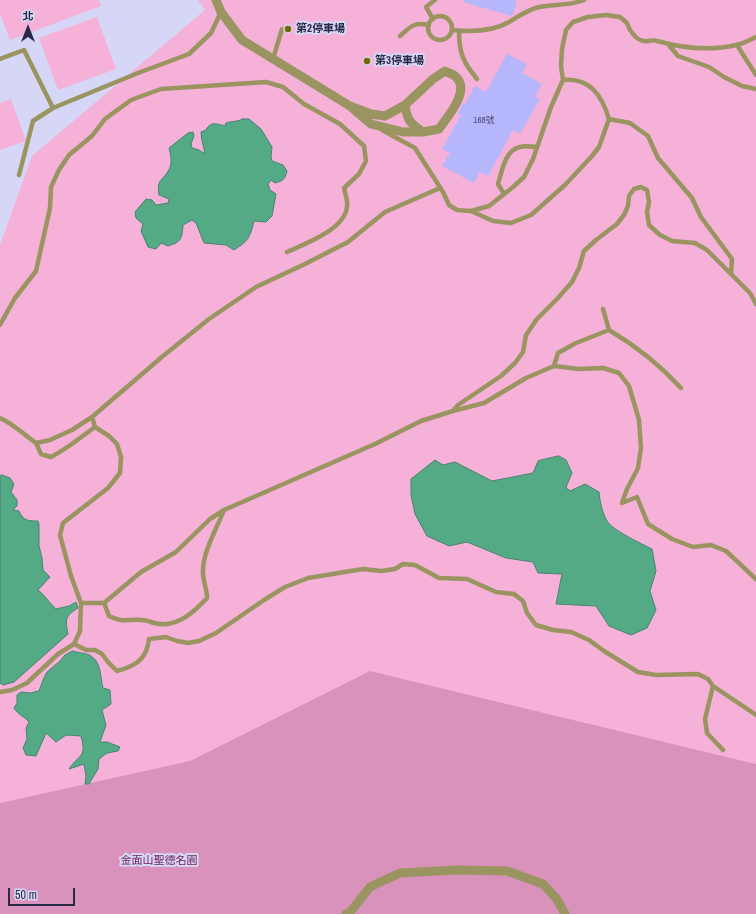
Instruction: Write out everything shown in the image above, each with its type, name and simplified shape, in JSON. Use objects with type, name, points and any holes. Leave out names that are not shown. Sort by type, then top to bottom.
[{"type":"street","points":[[216,0],[221,12],[242,40],[350,106],[372,124],[403,132],[439,130],[459,99],[461,86],[456,76],[445,71],[433,79],[405,106],[385,116],[372,114],[350,106]]},
{"type":"street","points":[[405,106],[407,116],[412,125],[423,132]]},
{"type":"street","points":[[346,914],[370,887],[400,873],[456,870],[506,871],[543,884],[556,898],[565,914]]},
{"type":"lane","points":[[433,19],[426,7],[435,0]]},
{"type":"lane","points":[[452,30],[476,32],[507,23],[527,11],[539,7],[578,3],[584,0]]},
{"type":"lane","points":[[19,175],[33,121],[53,108],[189,54],[211,33],[221,12]]},
{"type":"lane","points":[[372,124],[415,148],[449,205],[457,210],[471,211],[489,206],[524,177],[537,147],[551,106],[563,80],[561,66],[562,49],[566,30],[572,22],[594,16],[606,15],[620,17],[627,22],[629,30],[644,42],[655,40],[668,44],[695,48],[717,48],[737,45],[756,37]]},
{"type":"lane","points":[[440,16],[448,18],[452,25],[450,36],[439,40],[432,36],[429,25],[433,19],[440,16]]},
{"type":"lane","points":[[400,36],[414,24],[419,23],[429,25]]},
{"type":"lane","points":[[273,59],[282,29]]},
{"type":"lane","points":[[459,31],[459,44],[462,57],[467,67],[477,79]]},
{"type":"lane","points":[[668,44],[678,56],[709,67],[724,78],[742,86],[756,89]]},
{"type":"lane","points":[[737,45],[756,75]]},
{"type":"lane","points":[[0,58],[24,50],[53,108]]},
{"type":"lane","points":[[471,211],[493,221],[511,223],[531,215],[565,185],[599,147],[609,119],[604,105],[591,86],[576,79],[563,80]]},
{"type":"lane","points":[[0,325],[15,298],[36,270],[50,208],[51,187],[59,170],[69,155],[92,136],[110,115],[131,100],[161,88],[266,82],[283,88],[304,104],[340,124],[364,146],[366,161],[359,174],[344,188],[347,207],[341,221],[325,234],[287,252]]},
{"type":"lane","points":[[609,119],[630,123],[648,136],[658,158],[692,198],[701,217],[732,259],[731,274]]},
{"type":"lane","points":[[504,194],[498,184],[507,157],[514,149],[518,147],[537,147]]},
{"type":"lane","points":[[453,411],[458,405],[501,376],[515,363],[523,352],[526,335],[536,319],[572,282],[579,268],[584,251],[617,224],[628,206],[629,196],[634,190],[641,187],[647,190],[649,202],[647,212],[649,225],[660,235],[672,241],[695,243],[707,250],[750,293],[756,304]]},
{"type":"lane","points":[[36,443],[50,440],[72,430],[92,417],[203,324],[256,287],[348,242],[385,212],[440,188]]},
{"type":"lane","points":[[603,309],[609,330],[666,371],[681,388]]},
{"type":"lane","points":[[554,366],[558,354],[576,343],[609,330]]},
{"type":"lane","points":[[81,603],[104,603],[140,572],[176,552],[210,519],[224,510],[375,444],[422,421],[484,403],[526,378],[554,366],[603,368],[619,373],[628,386],[639,420],[641,448],[638,468],[627,489],[622,503],[637,497],[648,524],[672,539],[692,547],[711,545],[726,551],[756,579]]},
{"type":"lane","points":[[0,692],[12,690],[28,684],[58,654],[74,644],[80,631],[81,603],[71,576],[60,535],[63,523],[108,488],[120,473],[120,457],[117,444],[109,436],[95,427],[92,417]]},
{"type":"lane","points":[[0,418],[16,427],[25,436],[36,443],[41,454],[51,457],[63,451],[95,427]]},
{"type":"lane","points":[[104,603],[109,616],[119,621],[143,620],[161,624],[175,622],[195,611],[207,598],[203,575],[203,565],[206,553],[224,510]]},
{"type":"lane","points":[[74,644],[86,650],[95,650],[102,654],[117,671],[129,668],[142,659],[148,650],[149,639],[166,637],[177,641],[199,641],[216,633],[285,587],[308,578],[363,569],[381,571],[395,569],[403,564],[416,565],[439,578],[467,579],[496,592],[514,594],[523,601],[527,613],[536,625],[553,630],[571,632],[589,640],[604,652],[638,672],[656,675],[698,674],[708,679],[713,686],[756,715]]},
{"type":"lane","points":[[713,686],[705,719],[707,733],[723,750]]},
{"type":"shaded area","points":[[0,0],[99,0],[101,6],[10,40],[0,14]]},
{"type":"shaded area","points":[[198,0],[756,0],[756,764],[370,671],[190,761],[0,803],[0,245],[32,156],[205,10]]},
{"type":"shaded area","points":[[97,17],[116,69],[58,90],[39,38]]},
{"type":"shaded area","points":[[11,99],[26,141],[0,150],[0,103]]},
{"type":"shaded area","points":[[249,119],[261,129],[272,147],[272,161],[283,165],[287,171],[282,180],[275,183],[271,180],[268,184],[270,190],[276,194],[272,216],[266,222],[254,221],[248,238],[234,250],[226,245],[204,243],[196,223],[192,220],[183,225],[182,236],[176,243],[168,246],[161,243],[156,249],[148,247],[141,231],[143,224],[136,218],[135,212],[146,199],[152,200],[156,205],[168,203],[169,199],[159,195],[158,187],[169,170],[171,164],[169,148],[188,133],[193,132],[194,136],[191,144],[192,148],[205,154],[201,132],[206,130],[212,124],[225,126],[226,123]]},
{"type":"shaded area","points":[[559,456],[566,460],[572,473],[566,487],[570,491],[585,484],[599,492],[603,511],[610,525],[652,549],[656,571],[650,591],[656,610],[647,628],[631,635],[609,626],[596,606],[556,604],[562,574],[538,573],[533,562],[506,558],[467,542],[449,546],[427,536],[415,514],[411,495],[411,479],[435,460],[443,465],[455,462],[492,481],[533,473],[538,461]]},
{"type":"shaded area","points":[[2,475],[10,478],[14,484],[11,492],[17,500],[17,506],[13,510],[19,511],[24,519],[38,521],[39,524],[39,546],[43,570],[50,577],[38,590],[56,609],[69,606],[76,602],[78,608],[67,618],[66,625],[68,634],[14,682],[3,685],[0,683],[0,476]]},
{"type":"shaded area","points":[[73,651],[89,655],[95,659],[99,667],[103,688],[110,690],[111,704],[102,710],[106,725],[100,742],[107,742],[120,747],[118,751],[107,753],[99,759],[98,769],[89,784],[85,784],[86,776],[84,764],[69,769],[81,755],[83,743],[81,736],[66,735],[56,742],[46,733],[36,756],[26,755],[23,748],[27,739],[26,728],[29,722],[14,708],[17,703],[17,695],[21,692],[30,693],[39,691],[47,672],[65,655]]},
{"type":"green space","name":"金面山聖德名園","points":[[370,671],[756,764],[756,914],[0,914],[0,803],[190,761]]},
{"type":"building","points":[[463,0],[517,1],[512,16],[463,2]]},
{"type":"building","points":[[507,54],[527,64],[522,73],[542,84],[535,97],[540,99],[520,134],[513,130],[488,176],[480,172],[474,183],[442,166],[450,153],[442,149],[461,115],[458,113],[463,103],[465,104],[475,86],[486,92]]},
{"type":"place","name":"第2停車場","points":[[288,29]]},
{"type":"place","name":"第3停車場","points":[[367,61]]}]
